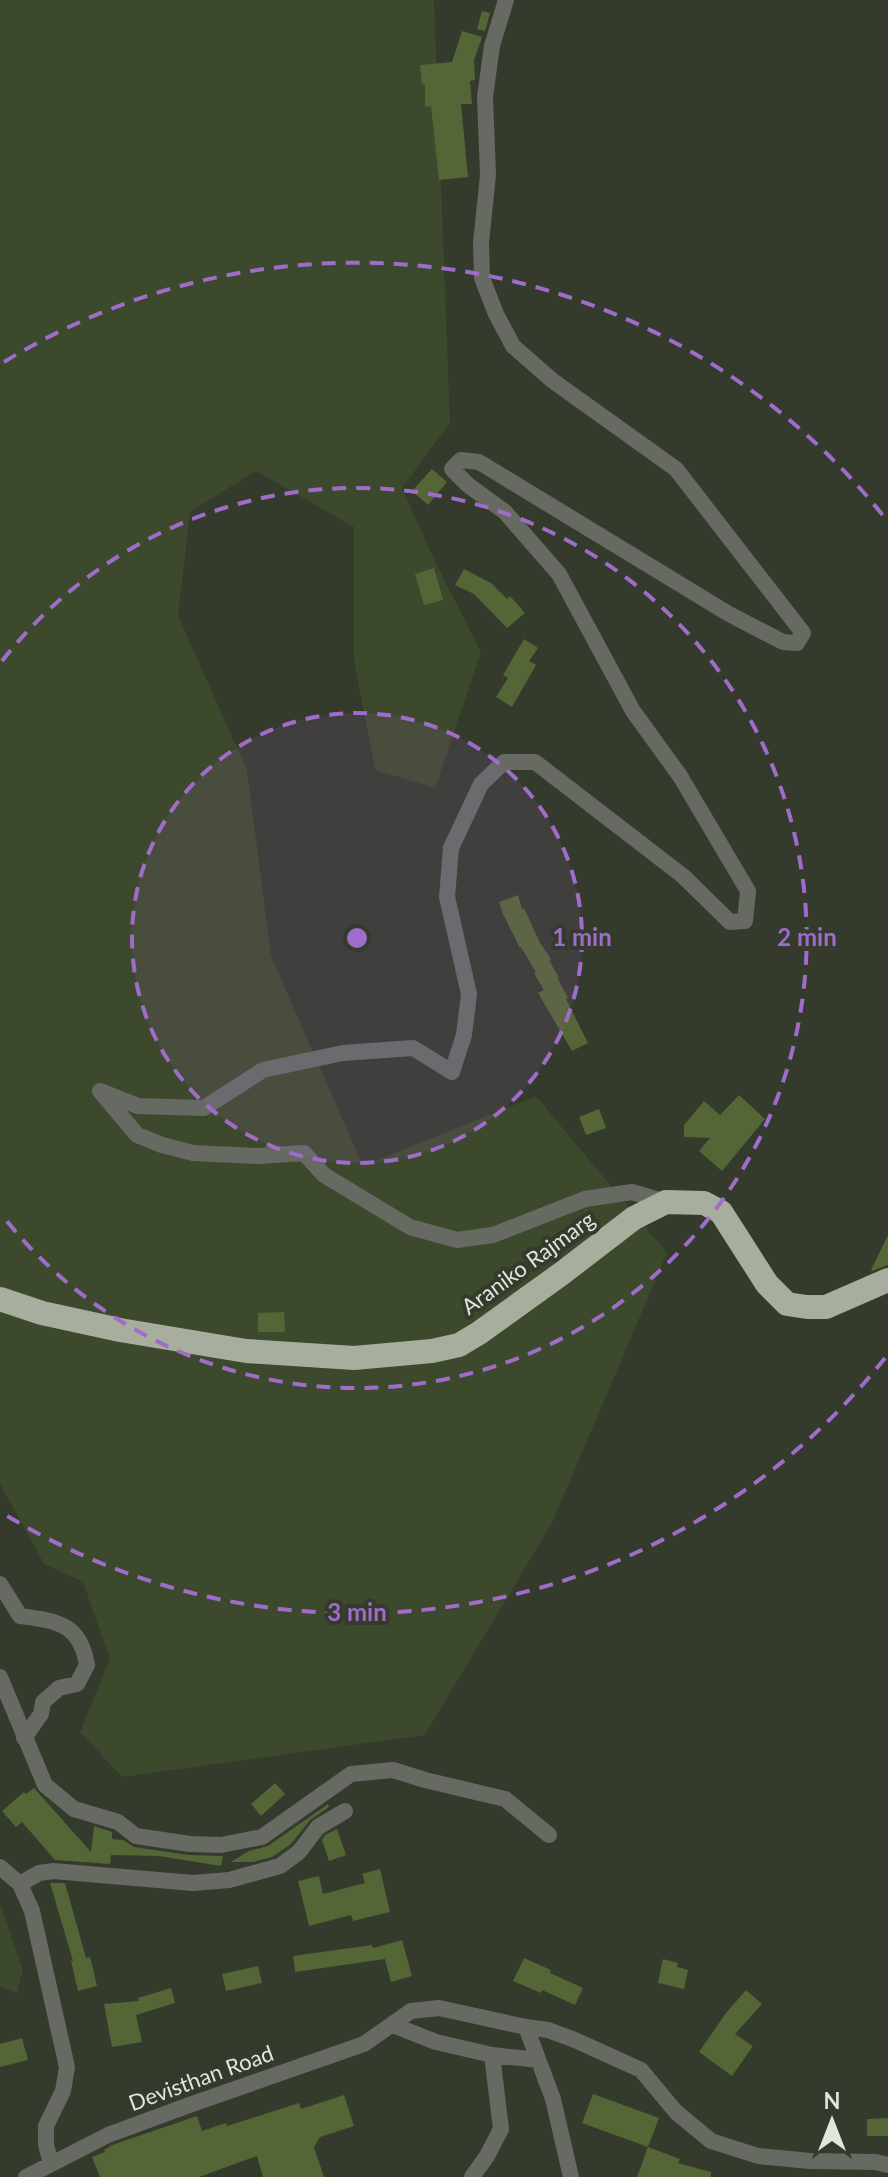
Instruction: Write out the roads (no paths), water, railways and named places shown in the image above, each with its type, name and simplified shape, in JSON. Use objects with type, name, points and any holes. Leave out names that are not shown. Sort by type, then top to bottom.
[{"type":"highway","points":[[666,1202],[704,1203],[721,1212],[767,1284],[787,1304],[826,1307],[888,1280]]},
{"type":"highway","name":"Araniko Rajmarg","points":[[0,1299],[42,1313],[120,1330],[246,1351],[354,1358],[432,1351],[459,1345],[479,1333],[634,1218],[666,1202]]},
{"type":"street","points":[[506,0],[492,46],[485,97],[488,175],[481,243],[482,278],[496,314],[513,346],[553,381],[676,469],[803,633],[797,643],[783,642],[729,614],[479,462],[461,460],[452,469],[505,512],[559,574],[633,711],[680,776],[748,891],[745,921],[730,922],[683,876],[535,762],[504,762],[481,784],[451,848],[447,897],[469,994],[464,1035],[452,1072],[413,1048],[343,1053],[263,1070],[204,1108],[138,1106],[100,1091],[137,1135],[193,1153],[258,1156],[304,1153],[324,1175],[410,1227],[457,1240],[493,1235],[585,1199],[632,1192],[666,1202]]},
{"type":"street","points":[[0,1584],[20,1616],[51,1620],[72,1630],[82,1642],[87,1665],[77,1684],[59,1688],[43,1702],[41,1714],[24,1738]]},
{"type":"street","points":[[0,1677],[45,1785],[74,1809],[118,1822],[136,1836],[221,1845],[262,1837],[351,1774],[393,1770],[505,1799],[549,1835]]},
{"type":"street","points":[[20,1884],[39,1873],[53,1871],[193,1883],[229,1880],[280,1866],[299,1852],[318,1827],[345,1811]]},
{"type":"street","points":[[0,1867],[20,1884],[32,1911],[67,2067],[63,2091],[46,2126],[46,2145],[51,2164]]},
{"type":"street","name":"Devisthan Road","points":[[26,2177],[108,2135],[364,2044],[411,2011],[439,2008],[548,2030],[641,2070],[676,2112],[711,2141],[758,2156],[888,2165]]},
{"type":"street","points":[[393,2025],[436,2042],[492,2055],[538,2060]]},
{"type":"street","points":[[526,2027],[553,2099],[571,2177]]},
{"type":"street","points":[[472,2177],[501,2129],[492,2055]]}]
